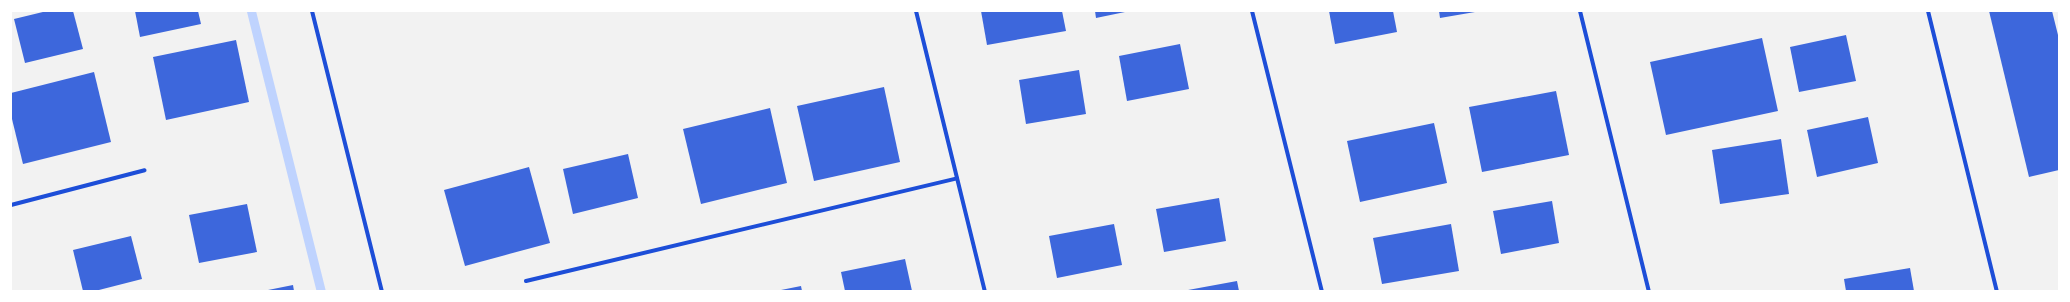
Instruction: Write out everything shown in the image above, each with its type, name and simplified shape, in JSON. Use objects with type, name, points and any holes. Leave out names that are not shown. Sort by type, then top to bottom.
[{"type":"street","points":[[312,11],[382,291]]},
{"type":"street","points":[[916,11],[985,291]]},
{"type":"street","points":[[1252,11],[1322,291]]},
{"type":"street","points":[[1580,11],[1648,291]]},
{"type":"street","points":[[1928,11],[1997,291]]},
{"type":"street","points":[[11,205],[146,170]]},
{"type":"street","points":[[526,281],[956,178]]},
{"type":"building","points":[[47,11],[73,11],[83,49],[25,63],[14,19]]},
{"type":"building","points":[[135,11],[198,11],[201,24],[140,37]]},
{"type":"building","points":[[981,11],[1062,11],[1066,31],[987,45]]},
{"type":"building","points":[[1095,11],[1125,11],[1125,12],[1096,18]]},
{"type":"building","points":[[1329,11],[1393,11],[1397,32],[1335,44]]},
{"type":"building","points":[[1439,11],[1475,11],[1475,12],[1440,18]]},
{"type":"building","points":[[1989,11],[2052,11],[2059,39],[2059,170],[2029,177]]},
{"type":"building","points":[[1846,35],[1856,81],[1799,92],[1790,47]]},
{"type":"building","points":[[1762,38],[1778,111],[1666,135],[1650,62]]},
{"type":"building","points":[[236,40],[249,102],[166,120],[153,57]]},
{"type":"building","points":[[1180,44],[1189,89],[1127,101],[1119,56]]},
{"type":"building","points":[[1079,70],[1086,114],[1026,124],[1019,80]]},
{"type":"building","points":[[94,72],[111,142],[23,164],[11,115],[11,93]]},
{"type":"building","points":[[884,87],[900,162],[814,181],[797,106]]},
{"type":"building","points":[[1556,91],[1569,155],[1482,172],[1469,107]]},
{"type":"building","points":[[770,108],[787,183],[701,204],[683,129]]},
{"type":"building","points":[[1868,117],[1878,163],[1817,177],[1807,130]]},
{"type":"building","points":[[1434,123],[1447,183],[1360,202],[1347,141]]},
{"type":"building","points":[[1781,139],[1789,194],[1720,204],[1712,150]]},
{"type":"building","points":[[628,154],[638,198],[573,214],[563,169]]},
{"type":"building","points":[[529,167],[550,243],[465,266],[444,190]]},
{"type":"building","points":[[1219,198],[1226,241],[1164,252],[1156,209]]},
{"type":"building","points":[[1552,201],[1559,243],[1501,254],[1493,211]]},
{"type":"building","points":[[247,204],[257,252],[199,263],[189,215]]},
{"type":"building","points":[[1114,224],[1122,265],[1057,278],[1049,236]]},
{"type":"building","points":[[1451,224],[1459,271],[1382,284],[1373,238]]},
{"type":"building","points":[[131,236],[142,279],[95,291],[83,291],[73,250]]},
{"type":"building","points":[[905,259],[912,291],[845,291],[841,272]]},
{"type":"building","points":[[1910,268],[1914,291],[1846,291],[1844,279]]},
{"type":"building","points":[[1237,281],[1239,291],[1188,291],[1188,290]]},
{"type":"building","points":[[293,285],[294,291],[268,291],[268,290]]},
{"type":"building","points":[[801,286],[802,291],[781,291],[781,290]]},
{"type":"waterway","points":[[251,11],[321,291]]}]
